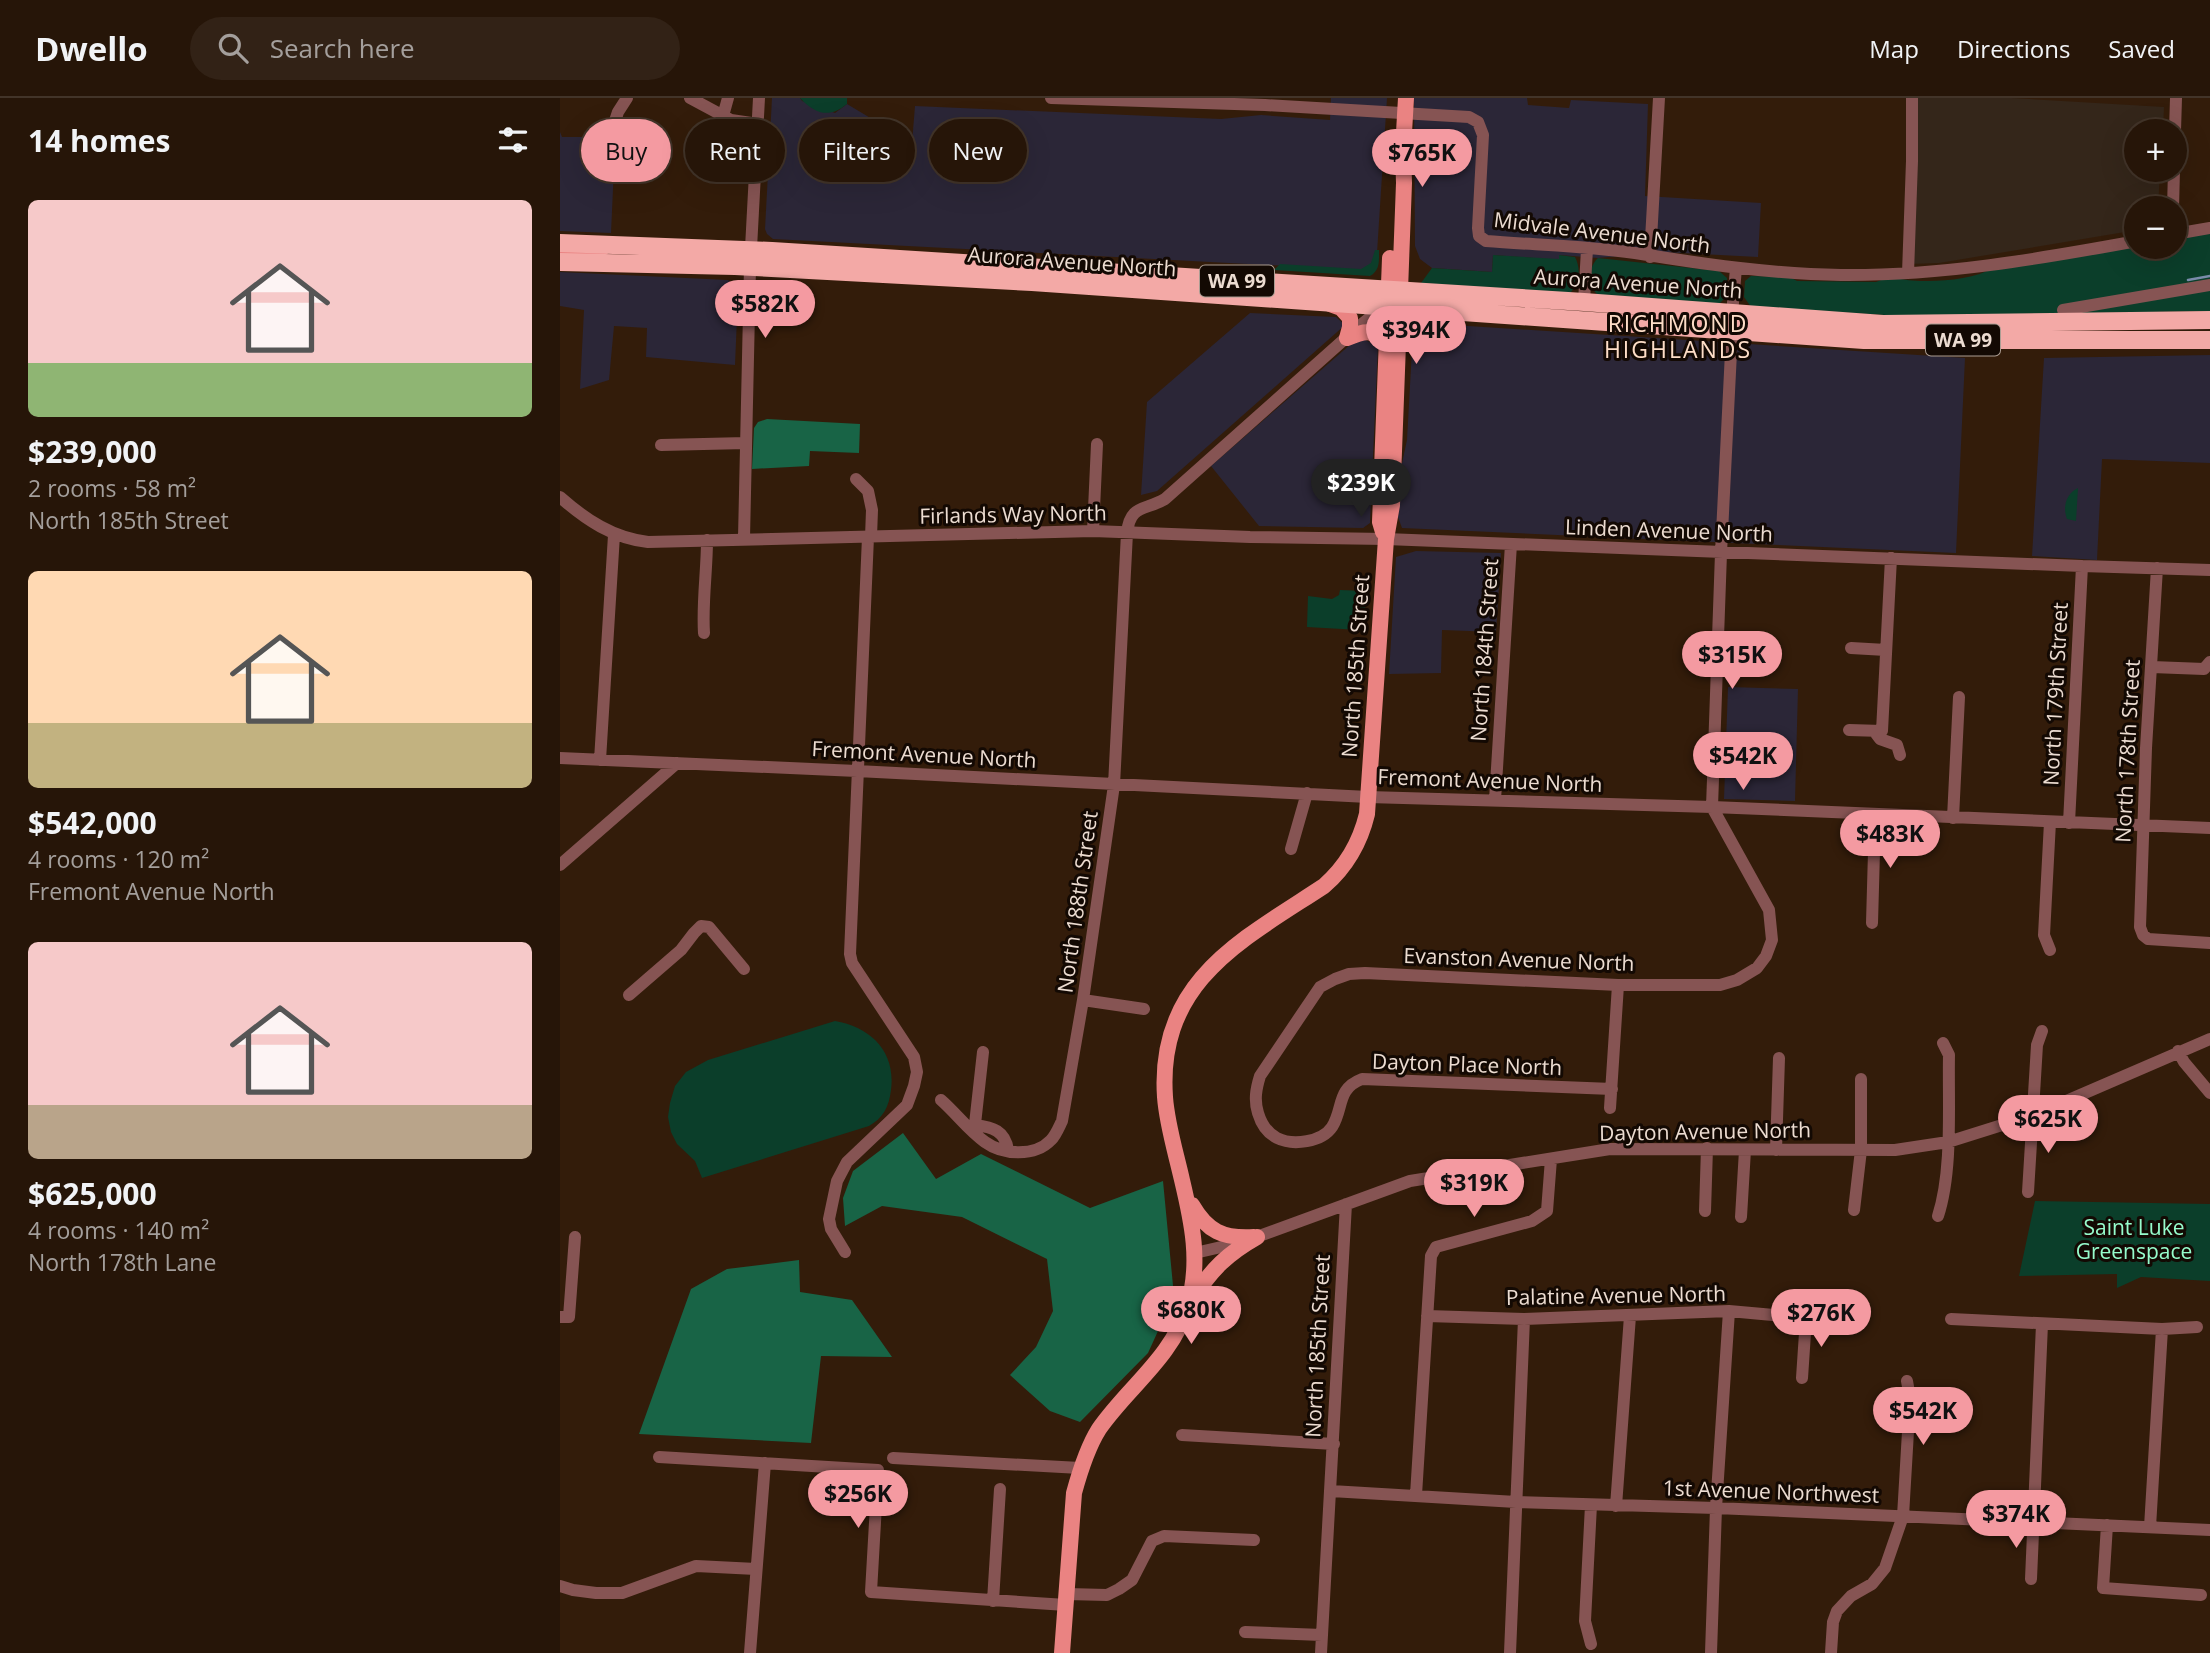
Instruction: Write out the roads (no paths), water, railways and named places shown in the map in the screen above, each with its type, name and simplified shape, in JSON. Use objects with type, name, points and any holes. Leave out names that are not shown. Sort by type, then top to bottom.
[{"type":"highway","name":"Aurora Avenue North","points":[[560,243],[607,244],[1008,281],[1327,303],[1394,299],[1584,302],[1732,323],[1892,341],[2210,340]]},
{"type":"highway","name":"Aurora Avenue North","points":[[560,262],[751,258],[1021,267],[1209,279],[1608,323],[1699,329],[1758,316],[1911,324],[2210,320]]},
{"type":"main road","name":"North 185th Street","points":[[1188,1306],[1195,1272],[1195,1253],[1167,1114],[1165,1087],[1169,1045],[1179,1014],[1197,983],[1223,955],[1324,886],[1345,866],[1364,828],[1386,539],[1392,505],[1394,299],[1401,105]]},
{"type":"main road","points":[[560,253],[594,254],[607,244]]},
{"type":"main road","points":[[1008,281],[1021,267]]},
{"type":"main road","points":[[1032,282],[1050,269]]},
{"type":"main road","points":[[1196,293],[1209,279]]},
{"type":"main road","name":"North 185th Street","points":[[1386,539],[1380,522],[1387,348],[1394,299]]},
{"type":"main road","points":[[1327,303],[1348,313],[1351,321],[1347,338]]},
{"type":"main road","points":[[1608,323],[1610,315],[1622,306]]},
{"type":"main road","points":[[2103,340],[2116,321]]},
{"type":"main road","points":[[1892,341],[1911,324]]},
{"type":"main road","points":[[1347,338],[1362,332],[1372,332],[1387,348]]},
{"type":"main road","points":[[1185,1194],[1200,1219],[1215,1231],[1239,1238],[1257,1237]]},
{"type":"main road","points":[[1062,1653],[1074,1493],[1080,1468],[1099,1430],[1169,1348],[1188,1306],[1208,1276],[1223,1260],[1257,1237]]},
{"type":"street","points":[[616,119],[627,98]]},
{"type":"street","points":[[690,98],[729,119]]},
{"type":"street","points":[[723,116],[728,98]]},
{"type":"street","points":[[758,119],[759,98]]},
{"type":"street","name":"Midvale Avenue North","points":[[1051,98],[1401,105],[1469,117],[1481,126],[1483,135],[1478,228],[1479,236],[1483,240],[1587,249],[1736,268],[1820,274],[1908,273],[1993,266],[2124,243]]},
{"type":"street","points":[[1650,257],[1660,98]]},
{"type":"street","points":[[1908,273],[1912,98]]},
{"type":"street","points":[[2175,119],[2176,98]]},
{"type":"street","points":[[744,538],[755,182]]},
{"type":"street","points":[[2187,232],[2210,228]]},
{"type":"street","points":[[1584,302],[1587,249]]},
{"type":"street","points":[[1712,807],[1721,553],[1736,268]]},
{"type":"street","points":[[2063,310],[2210,285]]},
{"type":"street","name":"Firlands Way North","points":[[561,499],[614,535],[648,542],[1093,531],[1127,533],[1132,514],[1165,499],[1394,299]]},
{"type":"street","points":[[661,445],[746,443]]},
{"type":"street","points":[[1093,531],[1097,444]]},
{"type":"street","points":[[845,1252],[831,1229],[830,1219],[837,1181],[847,1162],[907,1105],[917,1072],[914,1057],[852,963],[850,954],[856,771],[872,510],[869,491],[856,479]]},
{"type":"street","name":"Linden Avenue North","points":[[1127,533],[1386,539],[2210,570]]},
{"type":"street","name":"North 188th Street","points":[[941,1100],[975,1129],[987,1144],[1008,1150],[1028,1152],[1043,1147],[1054,1138],[1062,1121],[1083,1000],[1114,785],[1127,533]]},
{"type":"street","points":[[600,760],[614,535]]},
{"type":"street","points":[[704,633],[702,610],[707,540]]},
{"type":"street","name":"North 184th Street","points":[[1495,800],[1511,544]]},
{"type":"street","points":[[1891,558],[1878,731],[1880,738],[1897,745],[1900,755]]},
{"type":"street","name":"North 179th Street","points":[[2069,823],[2082,566]]},
{"type":"street","name":"North 178th Street","points":[[2157,568],[2140,927],[2148,939],[2210,943]]},
{"type":"street","points":[[1851,648],[1886,650]]},
{"type":"street","points":[[2152,667],[2204,669],[2210,662]]},
{"type":"street","points":[[1953,818],[1959,697]]},
{"type":"street","points":[[1849,730],[1878,731]]},
{"type":"street","name":"Fremont Avenue North","points":[[560,758],[1368,797],[1712,807],[1875,816],[2210,828]]},
{"type":"street","points":[[560,865],[677,763]]},
{"type":"street","points":[[1291,849],[1307,793]]},
{"type":"street","name":"Evanston Avenue North","points":[[1312,1140],[1292,1142],[1269,1133],[1261,1121],[1256,1104],[1256,1088],[1261,1076],[1320,987],[1342,976],[1365,973],[1618,985],[1720,985],[1737,980],[1757,968],[1766,956],[1772,940],[1769,910],[1712,807]]},
{"type":"street","points":[[1872,923],[1875,816]]},
{"type":"street","points":[[2050,822],[2044,935],[2050,950]]},
{"type":"street","points":[[629,995],[681,950],[701,926],[709,927],[744,969]]},
{"type":"street","points":[[1611,1108],[1618,985]]},
{"type":"street","points":[[1083,1000],[1144,1009]]},
{"type":"street","points":[[2028,1192],[2037,1045],[2042,1031]]},
{"type":"street","name":"Dayton Avenue North","points":[[1195,1253],[1257,1237],[1410,1181],[1610,1149],[1895,1150],[1948,1142],[2034,1115],[2208,1040]]},
{"type":"street","points":[[1938,1216],[1944,1198],[1948,1142],[1950,1055],[1943,1043]]},
{"type":"street","points":[[2178,1051],[2210,1093]]},
{"type":"street","points":[[975,1129],[983,1052]]},
{"type":"street","points":[[1776,1150],[1779,1058]]},
{"type":"street","name":"Dayton Place North","points":[[1312,1140],[1322,1136],[1332,1126],[1347,1088],[1362,1079],[1612,1089]]},
{"type":"street","points":[[1854,1210],[1861,1150],[1861,1079]]},
{"type":"street","points":[[1705,1211],[1707,1148]]},
{"type":"street","points":[[1741,1217],[1745,1150]]},
{"type":"street","points":[[1416,1495],[1432,1256],[1436,1247],[1532,1221],[1547,1210],[1551,1159]]},
{"type":"street","name":"North 185th Street","points":[[1321,1653],[1346,1204]]},
{"type":"street","points":[[565,1317],[575,1237]]},
{"type":"street","points":[[1711,1653],[1716,1508],[1729,1311]]},
{"type":"street","name":"Palatine Avenue North","points":[[1427,1316],[1524,1319],[1729,1311],[1806,1318],[1802,1378]]},
{"type":"street","points":[[1616,1506],[1630,1316]]},
{"type":"street","points":[[1510,1653],[1524,1319]]},
{"type":"street","points":[[1951,1319],[2162,1329],[2197,1327]]},
{"type":"street","points":[[2031,1579],[2042,1324]]},
{"type":"street","points":[[2150,1527],[2162,1329]]},
{"type":"street","points":[[1831,1653],[1833,1622],[1837,1611],[1851,1596],[1872,1584],[1885,1568],[1903,1516],[1908,1381]]},
{"type":"street","points":[[1182,1435],[1334,1444]]},
{"type":"street","points":[[659,1457],[878,1470],[871,1592],[993,1601],[1066,1600],[1107,1595],[1132,1580],[1152,1541],[1164,1536],[1254,1540]]},
{"type":"street","points":[[893,1458],[1080,1468]]},
{"type":"street","points":[[750,1653],[765,1463]]},
{"type":"street","points":[[993,1601],[1000,1489]]},
{"type":"street","name":"1st Avenue Northwest","points":[[1331,1491],[1516,1502],[2210,1530]]},
{"type":"street","points":[[1591,1505],[1585,1621],[1591,1644]]},
{"type":"street","points":[[2107,1525],[2103,1588],[2201,1595]]},
{"type":"street","points":[[560,1586],[596,1593],[622,1593],[696,1566],[756,1569]]},
{"type":"street","points":[[1245,1632],[1322,1635]]},
{"type":"waterway","points":[[2188,280],[2210,276]]},
{"type":"district","name":"RICHMOND HIGHLANDS","points":[[1678,337]]},
{"type":"park label","name":"Saint Luke Greenspace","points":[[2134,1240]]}]
